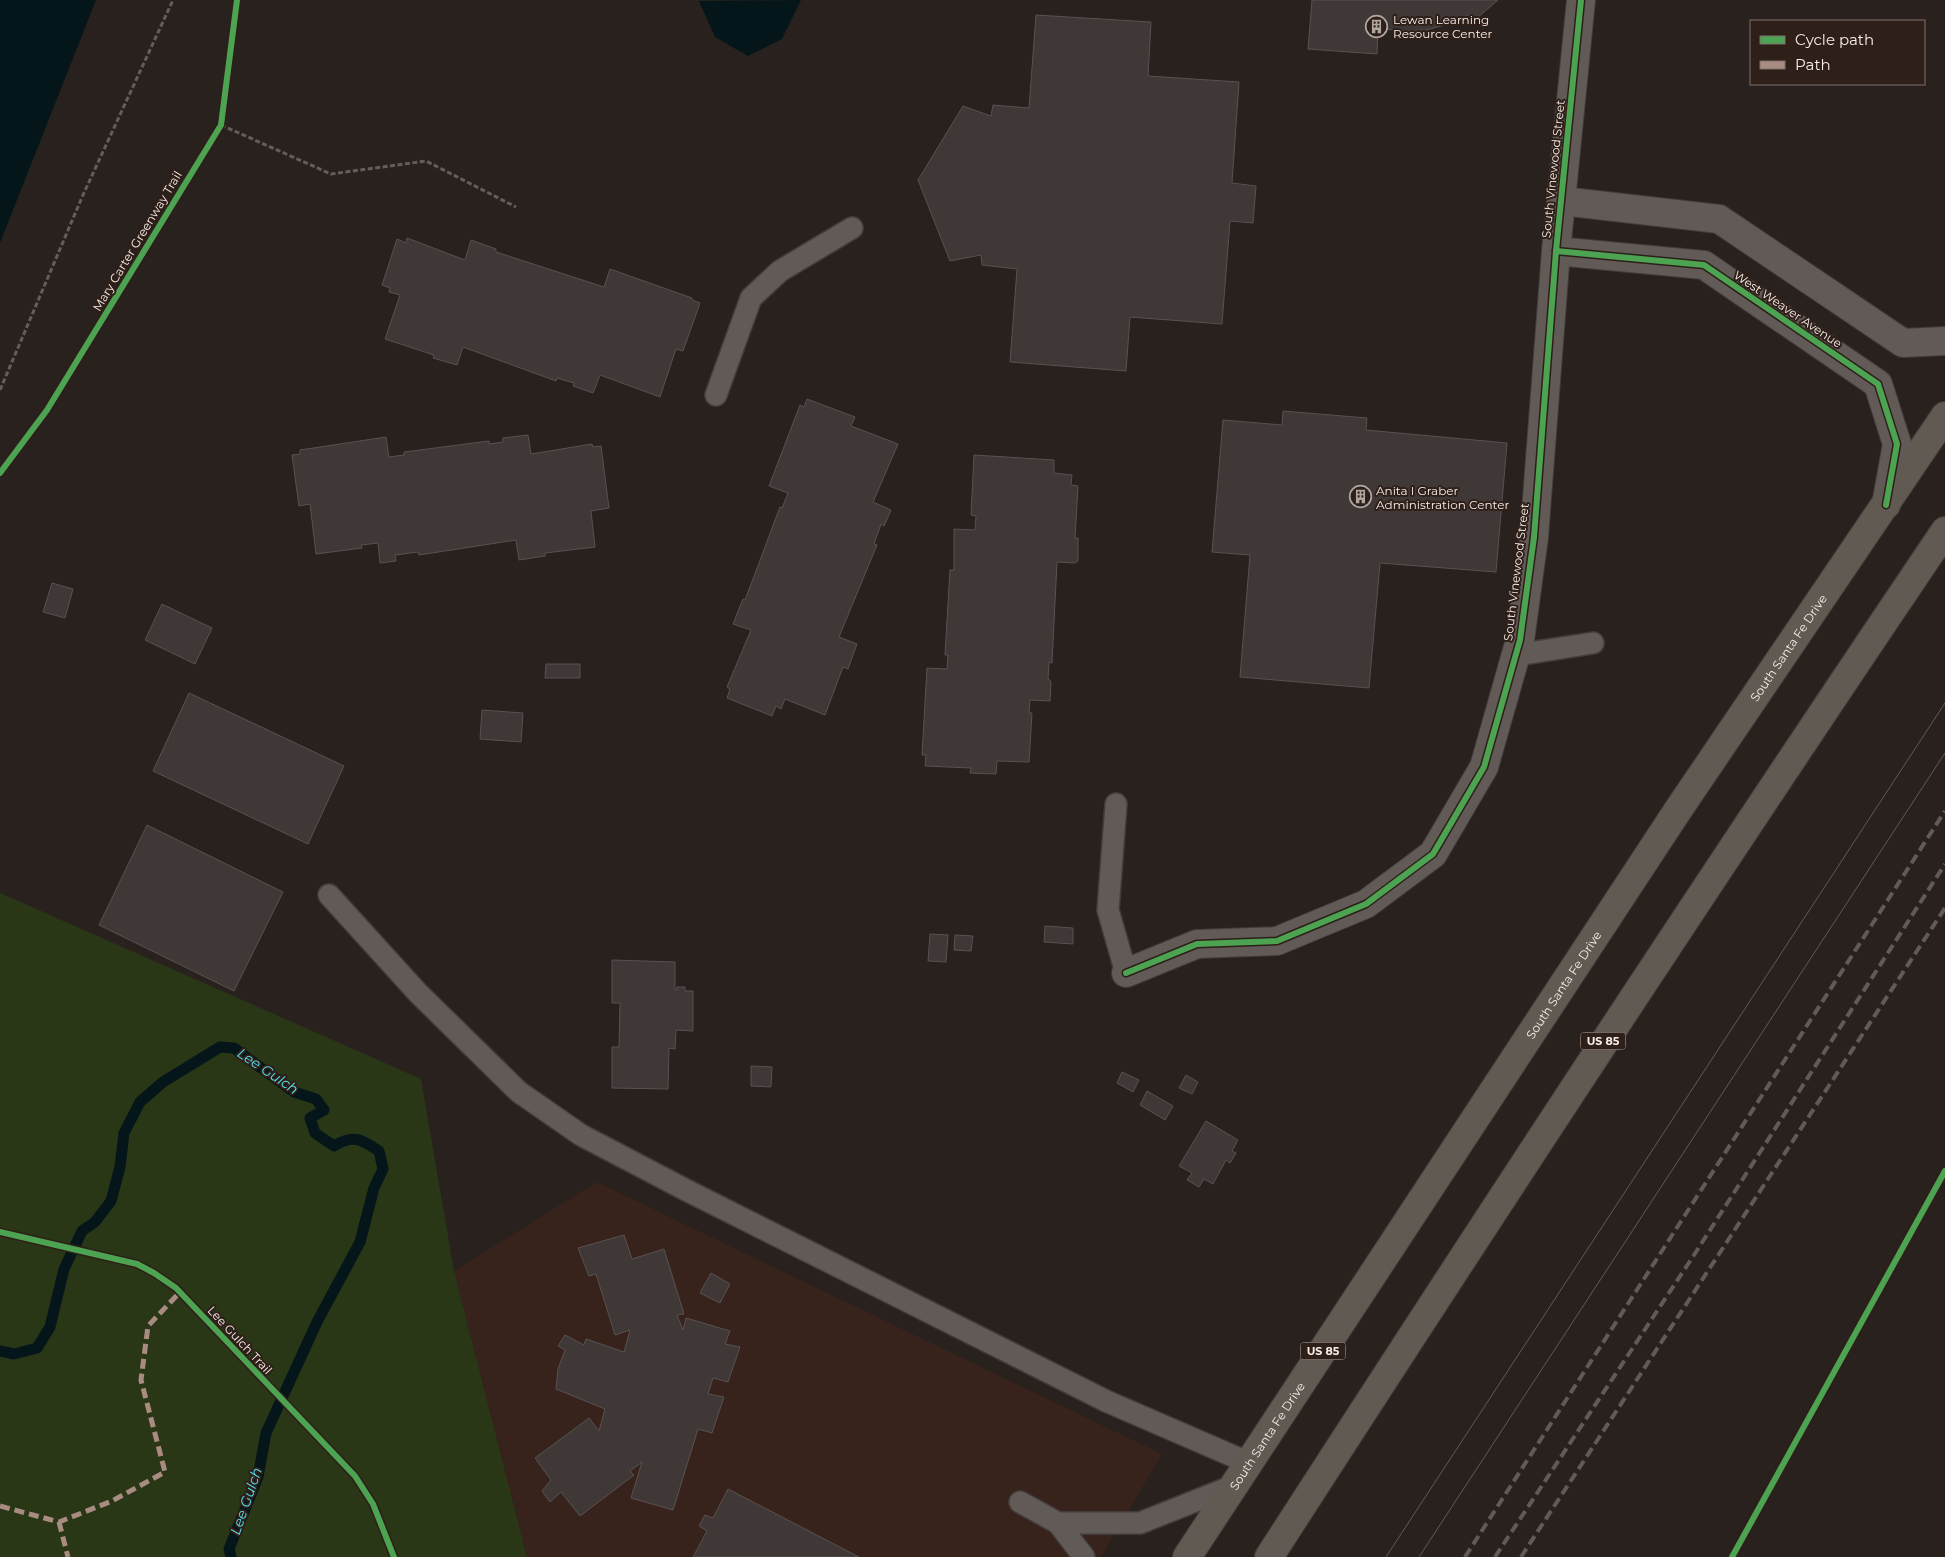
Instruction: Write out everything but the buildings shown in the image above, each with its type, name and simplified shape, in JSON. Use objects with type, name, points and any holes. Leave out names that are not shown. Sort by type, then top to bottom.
[{"type":"highway","name":"South Santa Fe Drive","points":[[1187,1557],[1678,810],[1945,416]]},
{"type":"highway","name":"US 85","points":[[1269,1557],[1700,895],[1945,531]]},
{"type":"street","name":"South Vinewood Street","points":[[1126,973],[1197,944],[1277,941],[1366,904],[1433,854],[1484,766],[1520,640],[1534,537],[1556,252],[1581,0]]},
{"type":"street","points":[[1562,201],[1719,219],[1903,343],[1945,341]]},
{"type":"street","name":"West Weaver Avenue","points":[[1556,252],[1704,265],[1878,384],[1897,444],[1886,505]]},
{"type":"lane","points":[[716,395],[751,298],[780,270],[852,228]]},
{"type":"lane","points":[[1516,655],[1593,643]]},
{"type":"lane","points":[[1116,804],[1108,910],[1126,973]]},
{"type":"lane","points":[[329,895],[418,993],[518,1092],[581,1135],[686,1190],[1106,1401],[1249,1463]]},
{"type":"lane","points":[[1058,1523],[1140,1523],[1233,1486]]},
{"type":"lane","points":[[1020,1502],[1058,1523],[1084,1557]]},
{"type":"path","points":[[0,390],[83,195],[173,0]]},
{"type":"path","points":[[216,133],[221,125],[222,115]]},
{"type":"path","points":[[221,125],[332,174],[426,161],[516,207]]},
{"type":"shaded area","points":[[0,0],[96,0],[0,243]]},
{"type":"shaded area","points":[[801,0],[782,39],[748,56],[715,37],[699,1]]},
{"type":"shaded area","points":[[597,1182],[1162,1454],[1101,1557],[527,1557],[454,1271]]},
{"type":"green space","points":[[0,893],[421,1079],[454,1271],[527,1557],[0,1557]]},
{"type":"waterway","name":"Lee Gulch","points":[[0,1351],[14,1354],[37,1348],[50,1327],[64,1269],[82,1231],[95,1222],[111,1201],[120,1167],[124,1133],[140,1102],[163,1082],[220,1047],[234,1048],[294,1092],[316,1099],[324,1110],[310,1118],[315,1133],[334,1146],[352,1139],[367,1143],[379,1151],[383,1169],[374,1188],[360,1242],[317,1322],[266,1433],[258,1477],[229,1549],[231,1557]]},
{"type":"tram line","points":[[1386,1557],[1945,703]]},
{"type":"tram line","points":[[1419,1557],[1945,753]]},
{"type":"railway","points":[[1465,1557],[1945,811]]},
{"type":"railway","points":[[1495,1557],[1694,1255],[1945,864]]},
{"type":"railway","points":[[1521,1557],[1945,908]]},
{"type":"marked path","points":[[0,1506],[59,1522],[112,1501],[165,1472],[141,1380],[148,1326],[180,1292]]},
{"type":"marked path","points":[[59,1522],[68,1557]]},
{"type":"cycle path","name":"Mary Carter Greenway Trail","points":[[0,473],[47,410],[221,125],[237,0]]},
{"type":"cycle path","points":[[1126,973],[1197,944],[1277,941],[1366,904],[1433,854],[1484,767],[1520,640],[1534,537],[1556,251],[1581,0]]},
{"type":"cycle path","points":[[1556,251],[1704,265],[1878,384],[1897,444],[1886,505]]},
{"type":"cycle path","points":[[1732,1557],[1945,1171]]},
{"type":"cycle path","name":"Lee Gulch Trail","points":[[0,1232],[137,1264],[176,1288],[355,1476],[373,1504],[394,1557]]},
{"type":"place","name":"Lewan Learning Resource Center","points":[[1377,26]]},
{"type":"place","name":"Anita I Graber Administration Center","points":[[1360,497]]}]
